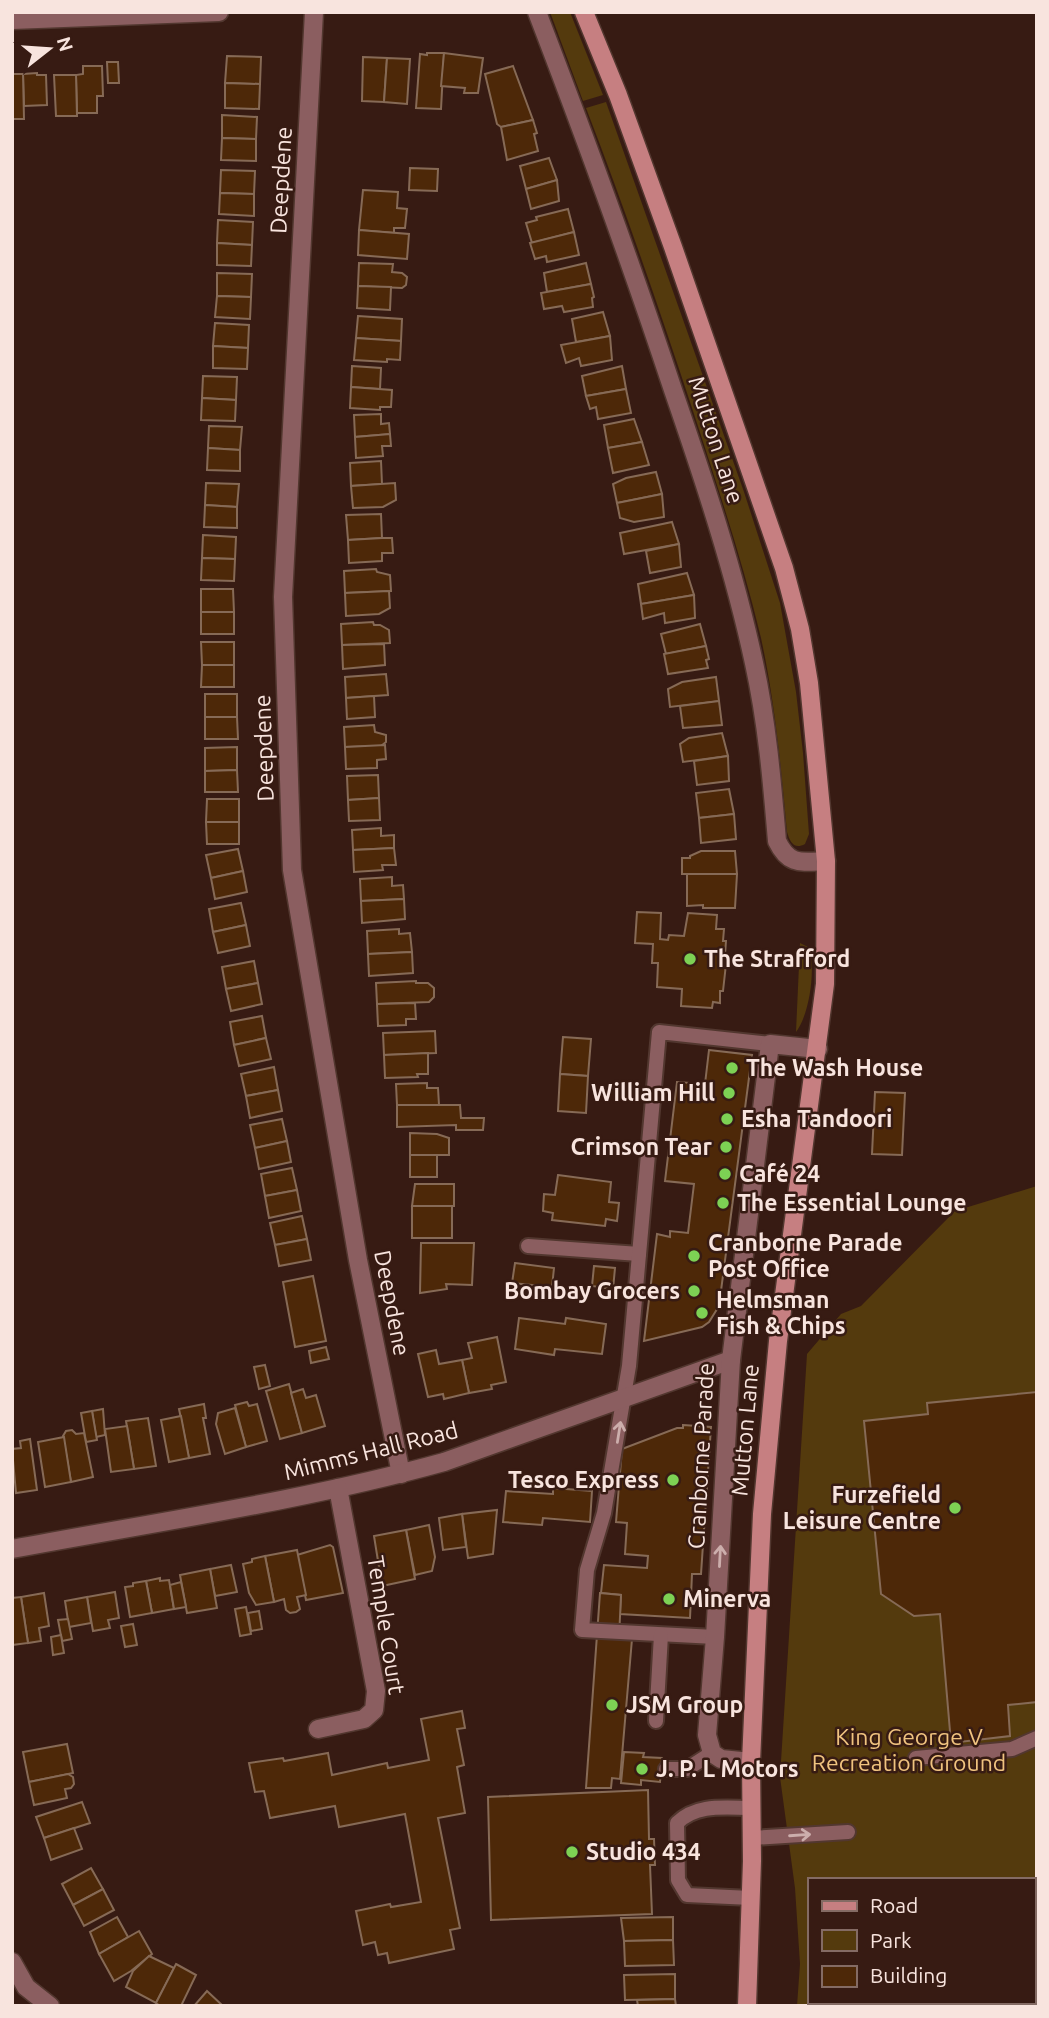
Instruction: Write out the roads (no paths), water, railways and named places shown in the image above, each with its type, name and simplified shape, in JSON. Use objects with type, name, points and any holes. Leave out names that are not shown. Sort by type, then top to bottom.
[{"type":"main road","name":"Mutton Lane","points":[[584,12],[618,94],[784,568],[800,629],[809,683],[826,861],[825,984],[776,1359],[762,1514],[751,1762],[752,1838],[747,2006]]},
{"type":"street","points":[[12,20],[219,12]]},
{"type":"street","name":"Deepdene","points":[[314,12],[283,597],[292,870],[358,1260],[401,1474]]},
{"type":"street","name":"Mutton Lane","points":[[537,12],[615,216],[709,494],[738,591],[768,738],[777,841],[783,853],[793,861],[826,861]]},
{"type":"street","points":[[770,1044],[818,1049]]},
{"type":"street","name":"Cranborne Parade","points":[[712,1753],[707,1735],[731,1360],[770,1044]]},
{"type":"street","name":"Mimms Hall Road","points":[[12,1549],[401,1474],[444,1462],[731,1360]]},
{"type":"street","name":"Temple Court","points":[[318,1729],[364,1719],[374,1710],[376,1691],[338,1488]]},
{"type":"street","points":[[712,1753],[721,1759],[751,1762]]},
{"type":"street","points":[[12,1962],[19,1989],[50,2006]]},
{"type":"lane","points":[[715,1637],[582,1630],[587,1570],[604,1513],[629,1366],[659,1032],[770,1044]]},
{"type":"lane","points":[[528,1246],[639,1254]]},
{"type":"lane","points":[[656,1721],[661,1635]]},
{"type":"lane","points":[[916,1758],[1012,1749],[1037,1738]]},
{"type":"lane","points":[[666,1769],[687,1769],[712,1753]]},
{"type":"lane","points":[[751,1898],[687,1895],[678,1880],[677,1823],[688,1812],[713,1808],[752,1808]]},
{"type":"lane","points":[[752,1838],[848,1832]]},
{"type":"place","name":"The Strafford","points":[[690,959]]},
{"type":"place","name":"The Wash House","points":[[732,1068]]},
{"type":"place","name":"William Hill","points":[[729,1093]]},
{"type":"place","name":"Esha Tandoori","points":[[727,1119]]},
{"type":"place","name":"Crimson Tear","points":[[726,1147]]},
{"type":"place","name":"Café 24","points":[[725,1174]]},
{"type":"place","name":"The Essential Lounge","points":[[723,1203]]},
{"type":"place","name":"Cranborne Parade Post Office","points":[[694,1256]]},
{"type":"place","name":"Bombay Grocers","points":[[694,1291]]},
{"type":"place","name":"Helmsman Fish & Chips","points":[[702,1313]]},
{"type":"place","name":"Tesco Express","points":[[673,1480]]},
{"type":"place","name":"Furzefield Leisure Centre","points":[[955,1508]]},
{"type":"place","name":"Minerva","points":[[669,1599]]},
{"type":"place","name":"JSM Group","points":[[612,1705]]},
{"type":"place","name":"J. P. L Motors","points":[[642,1769]]},
{"type":"place","name":"Studio 434","points":[[572,1852]]},
{"type":"park label","name":"King George V Recreation Ground","points":[[909,1750]]}]
